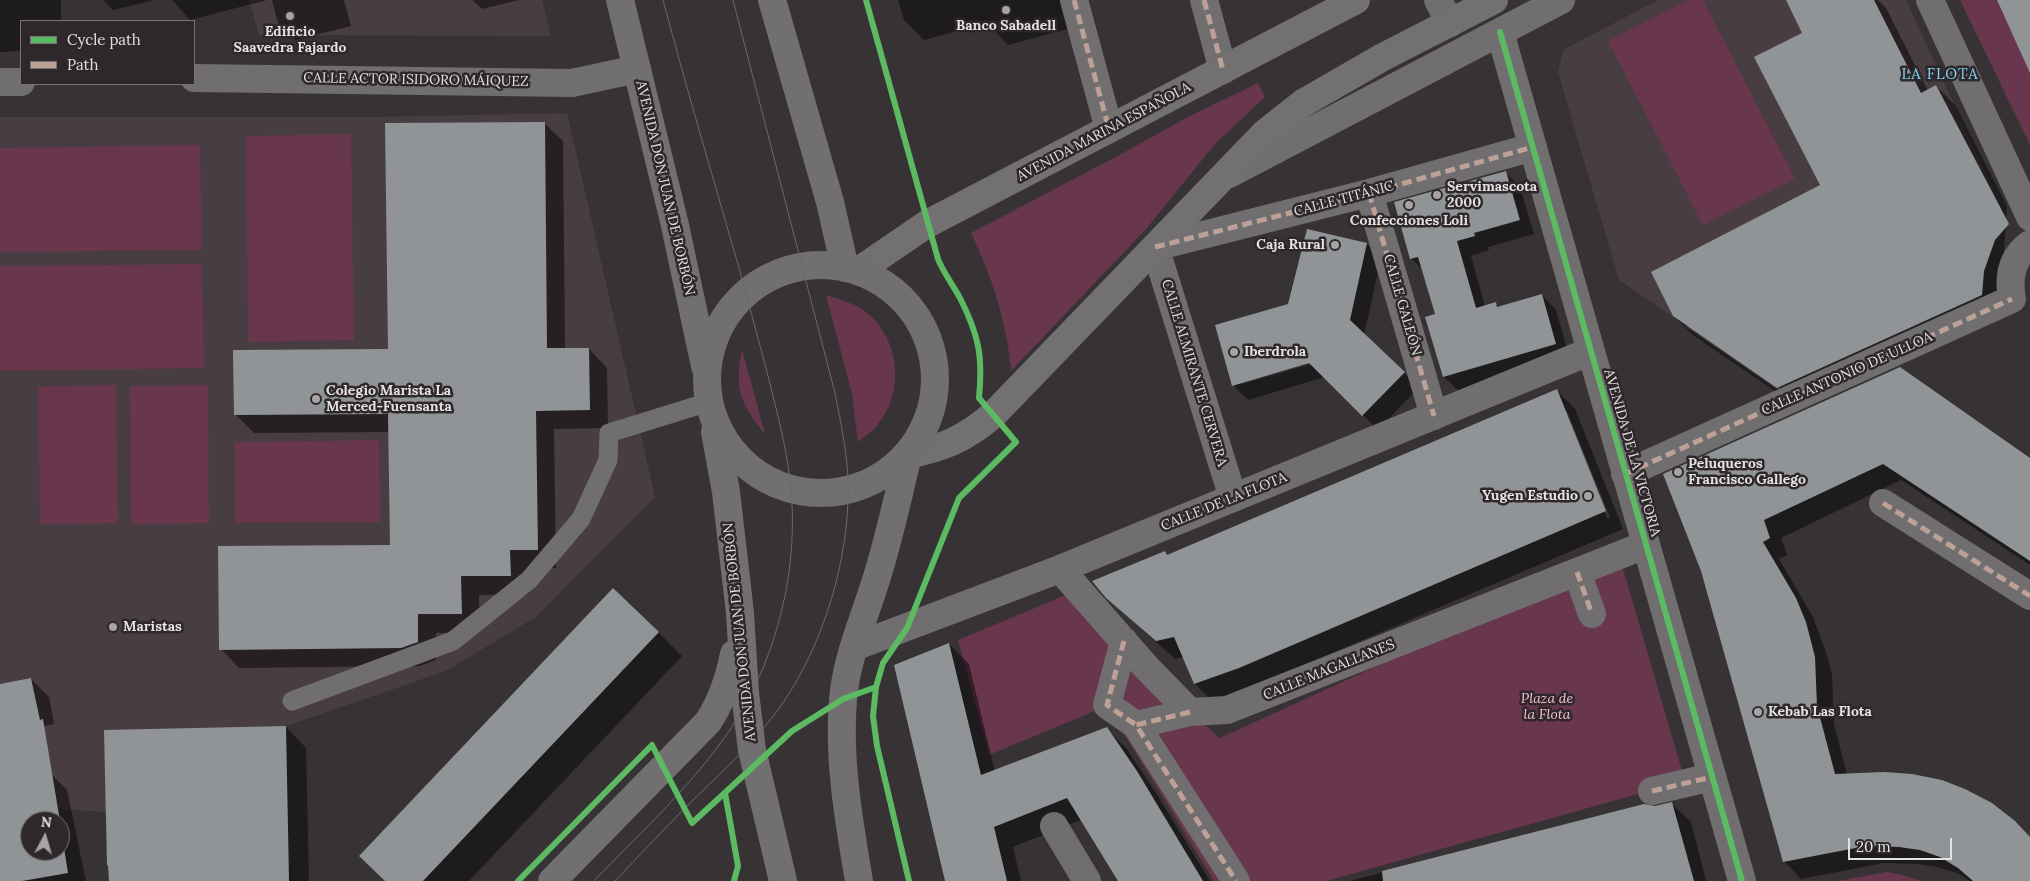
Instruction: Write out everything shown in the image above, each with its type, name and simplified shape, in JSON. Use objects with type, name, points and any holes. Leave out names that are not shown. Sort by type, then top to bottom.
[{"type":"main road","name":"AVENIDA DON JUAN DE BORBÓN","points":[[620,0],[686,276],[709,397],[726,492],[740,613],[745,693],[752,750],[783,881]]},
{"type":"main road","points":[[772,0],[851,269]]},
{"type":"main road","name":"AVENIDA MARINA ESPAÑOLA","points":[[851,269],[927,224],[1356,0]]},
{"type":"main road","points":[[908,455],[956,442],[994,415],[1265,133],[1303,103],[1444,11],[1494,0]]},
{"type":"main road","points":[[821,265],[851,269],[874,278],[904,300],[917,316],[934,354],[936,374],[935,395],[930,416],[922,435],[908,455],[890,471],[868,484],[847,491],[829,494],[791,490],[769,481],[749,468],[738,458],[720,433],[709,397],[712,346],[725,317],[746,293],[763,281],[782,272],[802,266],[821,265]]},
{"type":"main road","points":[[859,881],[846,791],[842,699],[854,648],[882,562],[908,455]]},
{"type":"main road","points":[[552,881],[708,722],[725,690],[733,660],[740,613]]},
{"type":"street","points":[[1074,0],[1109,129]]},
{"type":"street","points":[[1204,0],[1223,70]]},
{"type":"street","points":[[1223,177],[1561,0]]},
{"type":"street","points":[[1930,0],[2030,217]]},
{"type":"street","name":"AVENIDA DE LA VICTORIA","points":[[1500,32],[1742,881]]},
{"type":"street","name":"CALLE ACTOR ISIDORO MÁIQUEZ","points":[[195,78],[572,83],[637,69]]},
{"type":"street","points":[[0,82],[20,82]]},
{"type":"street","name":"CALLE TITÁNIC","points":[[1155,247],[1369,193],[1533,147]]},
{"type":"street","name":"CALLE GALEÓN","points":[[1369,193],[1434,416]]},
{"type":"street","name":"CALLE ANTONIO DE ULLOA","points":[[1625,474],[2012,299],[2010,274],[2017,260],[2030,244]]},
{"type":"street","name":"CALLE ALMIRANTE CERVERA","points":[[1155,247],[1233,498]]},
{"type":"street","name":"CALLE DE LA FLOTA","points":[[854,648],[1060,569],[1591,352]]},
{"type":"street","points":[[1883,502],[2030,596]]},
{"type":"street","name":"CALLE MAGALLANES","points":[[1136,725],[1190,712],[1227,710],[1645,545]]},
{"type":"street","points":[[1060,569],[1124,642],[1190,712]]},
{"type":"street","points":[[1577,572],[1592,614]]},
{"type":"street","points":[[1124,642],[1106,705],[1136,725],[1236,881]]},
{"type":"street","points":[[1652,791],[1712,777]]},
{"type":"street","points":[[1054,826],[1087,881]]},
{"type":"lane","points":[[292,701],[453,641],[529,580],[581,519],[608,460],[610,433],[709,397]]},
{"type":"shaded area","points":[[249,0],[542,0],[551,36],[259,35]]},
{"type":"shaded area","points":[[1658,0],[1906,0],[2009,224],[1995,240],[1984,271],[1982,297],[1780,390],[1619,280],[1558,72],[1563,50]]},
{"type":"shaded area","name":"Colegio Marista La Merced-Fuensanta","points":[[567,113],[655,497],[536,617],[446,671],[286,726],[289,881],[109,881],[106,812],[58,809],[31,678],[0,684],[0,117],[373,117]]},
{"type":"green space","points":[[1689,0],[1703,0],[1795,179],[1703,225],[1608,41]]},
{"type":"green space","points":[[1960,0],[2030,0],[2030,145]]},
{"type":"green space","points":[[1258,83],[1265,97],[1214,145],[1147,228],[1011,371],[1002,317],[986,266],[971,233],[1188,117]]},
{"type":"green space","points":[[351,134],[354,340],[248,342],[246,136]]},
{"type":"green space","points":[[200,145],[202,250],[0,252],[0,148]]},
{"type":"green space","points":[[202,264],[204,368],[0,371],[0,266]]},
{"type":"green space","points":[[826,295],[862,309],[875,321],[885,335],[892,350],[895,384],[891,401],[884,416],[873,430],[858,442],[852,394]]},
{"type":"green space","points":[[742,349],[765,434],[750,414],[741,395],[739,375]]},
{"type":"green space","points":[[116,385],[118,523],[40,524],[38,387]]},
{"type":"green space","points":[[208,385],[209,523],[131,524],[130,386]]},
{"type":"green space","points":[[379,440],[380,522],[235,523],[235,442]]},
{"type":"green space","name":"Plaza de la Flota","points":[[1619,555],[1685,781],[1326,881],[1214,881],[1107,706],[989,755],[958,640],[1066,595],[1220,738]]},
{"type":"green space","points":[[1887,872],[1921,881],[1838,881]]},
{"type":"building","points":[[1786,0],[1874,0],[1921,93],[1936,85],[2009,224],[1995,240],[1984,271],[1982,295],[1777,388],[1673,316],[1651,272],[1820,185],[1754,57],[1802,33]]},
{"type":"building","points":[[1997,0],[2030,0],[2030,73]]},
{"type":"building","points":[[545,122],[547,348],[589,348],[590,410],[536,411],[538,550],[510,550],[511,576],[461,576],[462,614],[418,614],[418,642],[401,648],[219,650],[218,546],[390,545],[388,414],[234,415],[233,350],[388,349],[385,123]]},
{"type":"building","points":[[1506,171],[1520,220],[1474,233],[1475,236],[1457,241],[1476,308],[1496,302],[1497,307],[1542,294],[1556,344],[1443,377],[1425,317],[1435,314],[1418,257],[1410,259],[1394,202]]},
{"type":"building","points":[[1307,229],[1367,243],[1350,320],[1405,372],[1362,416],[1309,363],[1232,386],[1215,325],[1288,304]]},
{"type":"building","points":[[1900,367],[2030,458],[2030,561],[1883,464],[1764,520],[1770,538],[1763,542],[1796,598],[1806,622],[1815,657],[1817,706],[1835,774],[1884,772],[1912,774],[1942,780],[1992,803],[2015,821],[2030,837],[2030,881],[1973,881],[1958,868],[1940,857],[1920,850],[1899,847],[1866,846],[1783,862],[1701,571],[1663,474]]},
{"type":"building","points":[[1557,389],[1606,511],[1239,668],[1194,684],[1174,637],[1156,641],[1106,598],[1092,581],[1165,551],[1167,555]]},
{"type":"building","points":[[613,588],[659,632],[423,881],[385,881],[359,856]]},
{"type":"building","points":[[949,643],[981,775],[1107,727],[1137,771],[1203,881],[1118,881],[1067,798],[994,827],[1007,881],[945,881],[894,665]]},
{"type":"building","points":[[31,678],[40,720],[43,719],[58,811],[20,811],[20,861],[66,861],[68,873],[22,881],[0,881],[0,684]]},
{"type":"building","points":[[286,726],[289,881],[109,881],[107,866],[104,730]]},
{"type":"building","points":[[1672,802],[1694,881],[1383,881],[1382,871],[1644,804],[1655,806]]},
{"type":"tram line","points":[[594,881],[687,784],[721,743],[735,722],[764,667],[774,637],[789,575],[792,543],[790,481],[780,424],[741,274],[663,0]]},
{"type":"tram line","points":[[615,881],[754,739],[791,691],[805,666],[827,613],[842,558],[846,530],[848,475],[835,393],[733,0]]},
{"type":"marked path","points":[[1074,0],[1109,129]]},
{"type":"marked path","points":[[1204,0],[1223,70]]},
{"type":"marked path","points":[[1155,247],[1369,193],[1533,147]]},
{"type":"marked path","points":[[1369,193],[1434,416]]},
{"type":"marked path","points":[[1625,474],[2012,299]]},
{"type":"marked path","points":[[1883,503],[2030,596]]},
{"type":"marked path","points":[[1577,572],[1592,614]]},
{"type":"marked path","points":[[1124,641],[1107,705],[1136,725]]},
{"type":"marked path","points":[[1190,712],[1136,725],[1236,881]]},
{"type":"marked path","points":[[1652,791],[1712,777]]},
{"type":"cycle path","points":[[866,0],[938,259],[961,300],[976,336],[980,358],[979,398],[1016,442],[959,498],[907,628],[883,663],[876,687],[873,716],[877,746],[909,881]]},
{"type":"cycle path","points":[[1500,32],[1742,881]]},
{"type":"cycle path","points":[[518,881],[652,745],[692,823],[792,731],[843,699],[876,687]]},
{"type":"cycle path","points":[[725,793],[738,866],[734,881]]},
{"type":"place","name":"Banco Sabadell","points":[[1006,10]]},
{"type":"place","name":"Edificio Saavedra Fajardo","points":[[290,16]]},
{"type":"place","name":"Servimascota 2000","points":[[1437,195]]},
{"type":"place","name":"Confecciones Loli","points":[[1409,205]]},
{"type":"place","name":"Caja Rural","points":[[1335,245]]},
{"type":"place","name":"Iberdrola","points":[[1234,352]]},
{"type":"place","name":"Colegio Marista La Merced-Fuensanta","points":[[316,399]]},
{"type":"place","name":"Peluqueros Francisco Gallego","points":[[1678,472]]},
{"type":"place","name":"Yugen Estudio","points":[[1588,496]]},
{"type":"place","name":"Maristas","points":[[113,627]]},
{"type":"place","name":"Kebab Las Flota","points":[[1758,712]]},
{"type":"district","name":"LA FLOTA","points":[[1940,75]]}]
